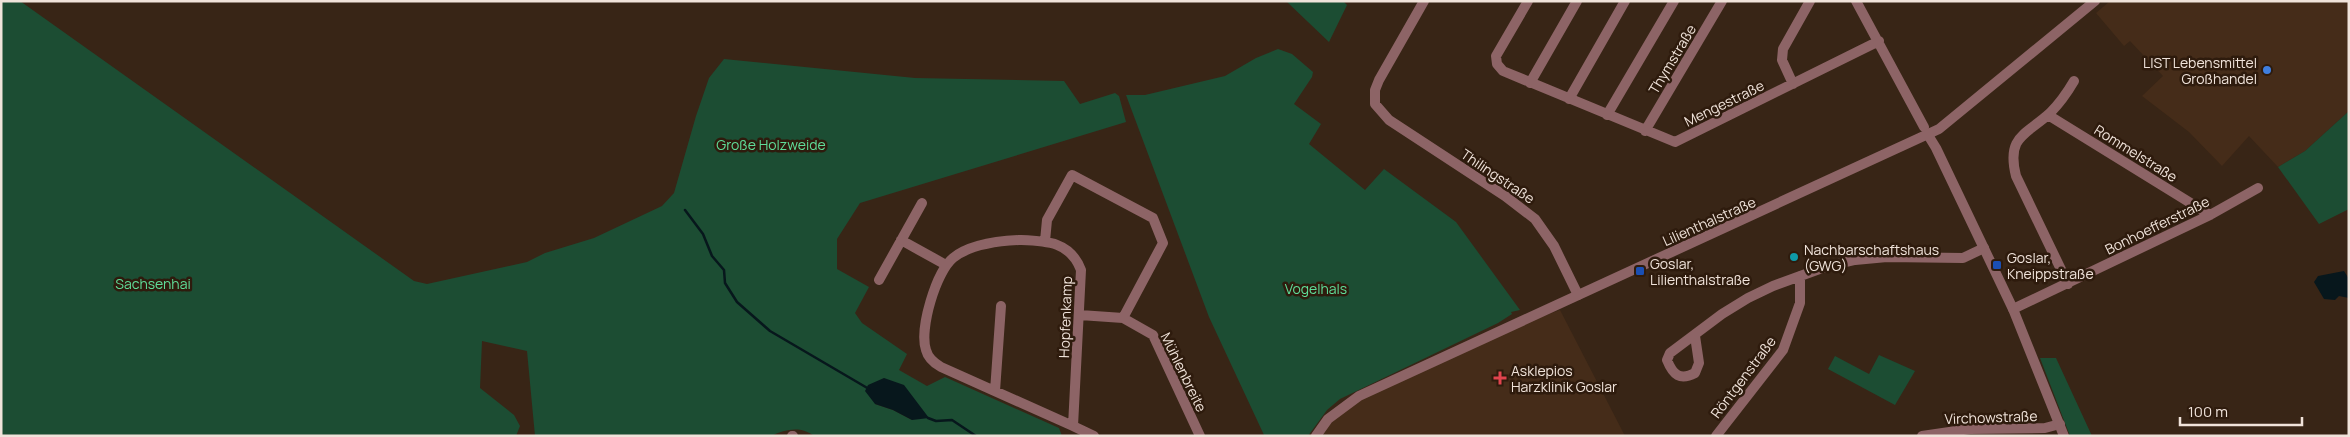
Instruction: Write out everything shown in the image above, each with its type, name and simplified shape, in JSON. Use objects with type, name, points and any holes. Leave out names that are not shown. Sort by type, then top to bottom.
[{"type":"street","name":"Thilingstraße","points":[[1424,1],[1379,80],[1375,90],[1375,104],[1389,120],[1506,196],[1535,219],[1554,246],[1578,295]]},
{"type":"street","name":"Mengestraße","points":[[1528,1],[1496,56],[1497,64],[1503,72],[1676,142],[1879,41]]},
{"type":"street","points":[[1530,83],[1577,1]]},
{"type":"street","points":[[1569,99],[1625,1]]},
{"type":"street","points":[[1607,115],[1674,1]]},
{"type":"street","name":"Thymstraße","points":[[1645,131],[1722,1]]},
{"type":"street","points":[[1793,84],[1782,60],[1783,49],[1810,1]]},
{"type":"street","points":[[1856,1],[1913,106],[1984,248],[2013,309],[2064,436]]},
{"type":"street","name":"Lilienthalstraße","points":[[1316,436],[1328,419],[1358,396],[1928,135],[1945,125],[2096,1]]},
{"type":"street","points":[[2068,284],[2016,176],[2013,161],[2016,146],[2024,132],[2048,114],[2062,100],[2074,82]]},
{"type":"street","name":"Rommelstraße","points":[[2048,114],[2210,216]]},
{"type":"street","points":[[1045,241],[1047,220],[1072,175],[1153,218],[1163,243],[1123,318]]},
{"type":"street","name":"Bonhoefferstraße","points":[[2013,309],[2210,216],[2258,188]]},
{"type":"street","points":[[879,280],[922,203]]},
{"type":"street","points":[[901,240],[946,265]]},
{"type":"street","name":"Hopfenkamp","points":[[1019,240],[1045,241],[1056,243],[1068,249],[1079,264],[1082,277],[1073,426],[936,363],[926,350],[924,334],[934,287],[946,265],[959,254],[996,242],[1019,240]]},
{"type":"street","points":[[1695,336],[1722,314],[1748,298],[1826,267],[1855,260],[1887,257],[1963,258],[1984,248]]},
{"type":"street","name":"Röntgenstraße","points":[[1717,435],[1783,350],[1800,303],[1800,276]]},
{"type":"street","points":[[995,391],[1001,306]]},
{"type":"street","name":"Mühlenbreite","points":[[1080,315],[1123,318],[1153,335],[1200,436]]},
{"type":"street","name":"Virchowstraße","points":[[1922,436],[1970,429],[2045,428],[2060,424]]},
{"type":"street","points":[[1073,426],[1094,436]]},
{"type":"shaded area","points":[[2110,1],[2349,1],[2349,111],[2305,151],[2278,167],[2249,136],[2222,166],[2189,132],[2142,96],[2163,76],[2130,41],[2124,46],[2096,13]]},
{"type":"shaded area","points":[[2344,271],[2349,279],[2349,298],[2339,296],[2335,300],[2324,299],[2314,282],[2318,276]]},
{"type":"shaded area","name":"Asklepios Harzklinik Goslar","points":[[1560,310],[1625,436],[1322,436],[1336,416],[1349,405],[1521,324]]},
{"type":"shaded area","points":[[884,378],[904,385],[929,418],[912,420],[893,410],[875,404],[865,391],[868,385]]},
{"type":"green space","points":[[1,1],[20,1],[414,281],[427,284],[527,262],[545,253],[594,238],[662,206],[674,193],[709,78],[724,59],[915,78],[1064,81],[1080,104],[1115,93],[1119,96],[1126,122],[860,203],[837,239],[837,269],[869,287],[855,313],[862,323],[907,354],[899,370],[927,386],[945,377],[1059,428],[1062,436],[814,436],[804,431],[793,430],[771,436],[535,436],[527,351],[482,341],[480,388],[514,415],[520,426],[516,436],[1,436]],"holes":[[[884,378],[912,420],[893,410],[875,404]]]},
{"type":"green space","points":[[1286,1],[1343,1],[1347,5],[1329,42]]},
{"type":"green space","name":"Vogelhals","points":[[1278,49],[1292,54],[1313,72],[1312,77],[1294,104],[1321,124],[1309,144],[1365,190],[1384,169],[1456,222],[1520,310],[1511,312],[1512,314],[1498,323],[1340,399],[1327,410],[1308,436],[1264,435],[1209,317],[1126,95],[1145,95],[1225,76],[1256,58]]},
{"type":"green space","points":[[2349,111],[2349,209],[2319,224],[2278,167],[2305,151]]},
{"type":"green space","points":[[1879,355],[1915,371],[1895,405],[1828,369],[1835,356],[1869,374]]},
{"type":"green space","points":[[2040,358],[2056,358],[2092,436],[2070,436]]},
{"type":"waterway","points":[[685,210],[703,234],[712,256],[724,270],[725,283],[737,302],[770,331],[869,389]]},
{"type":"waterway","points":[[928,418],[936,421],[952,420],[976,436]]},
{"type":"place","name":"LIST Lebensmittel Großhandel","points":[[2267,70]]},
{"type":"place","name":"Nachbarschaftshaus (GWG)","points":[[1794,257]]},
{"type":"place","name":"Goslar, Kneippstraße","points":[[1997,265]]},
{"type":"place","name":"Goslar, Lilienthalstraße","points":[[1640,271]]},
{"type":"place","name":"Asklepios Harzklinik Goslar","points":[[1500,378]]},
{"type":"park label","name":"Große Holzweide","points":[[771,144]]},
{"type":"park label","name":"Sachsenhai","points":[[153,283]]}]
